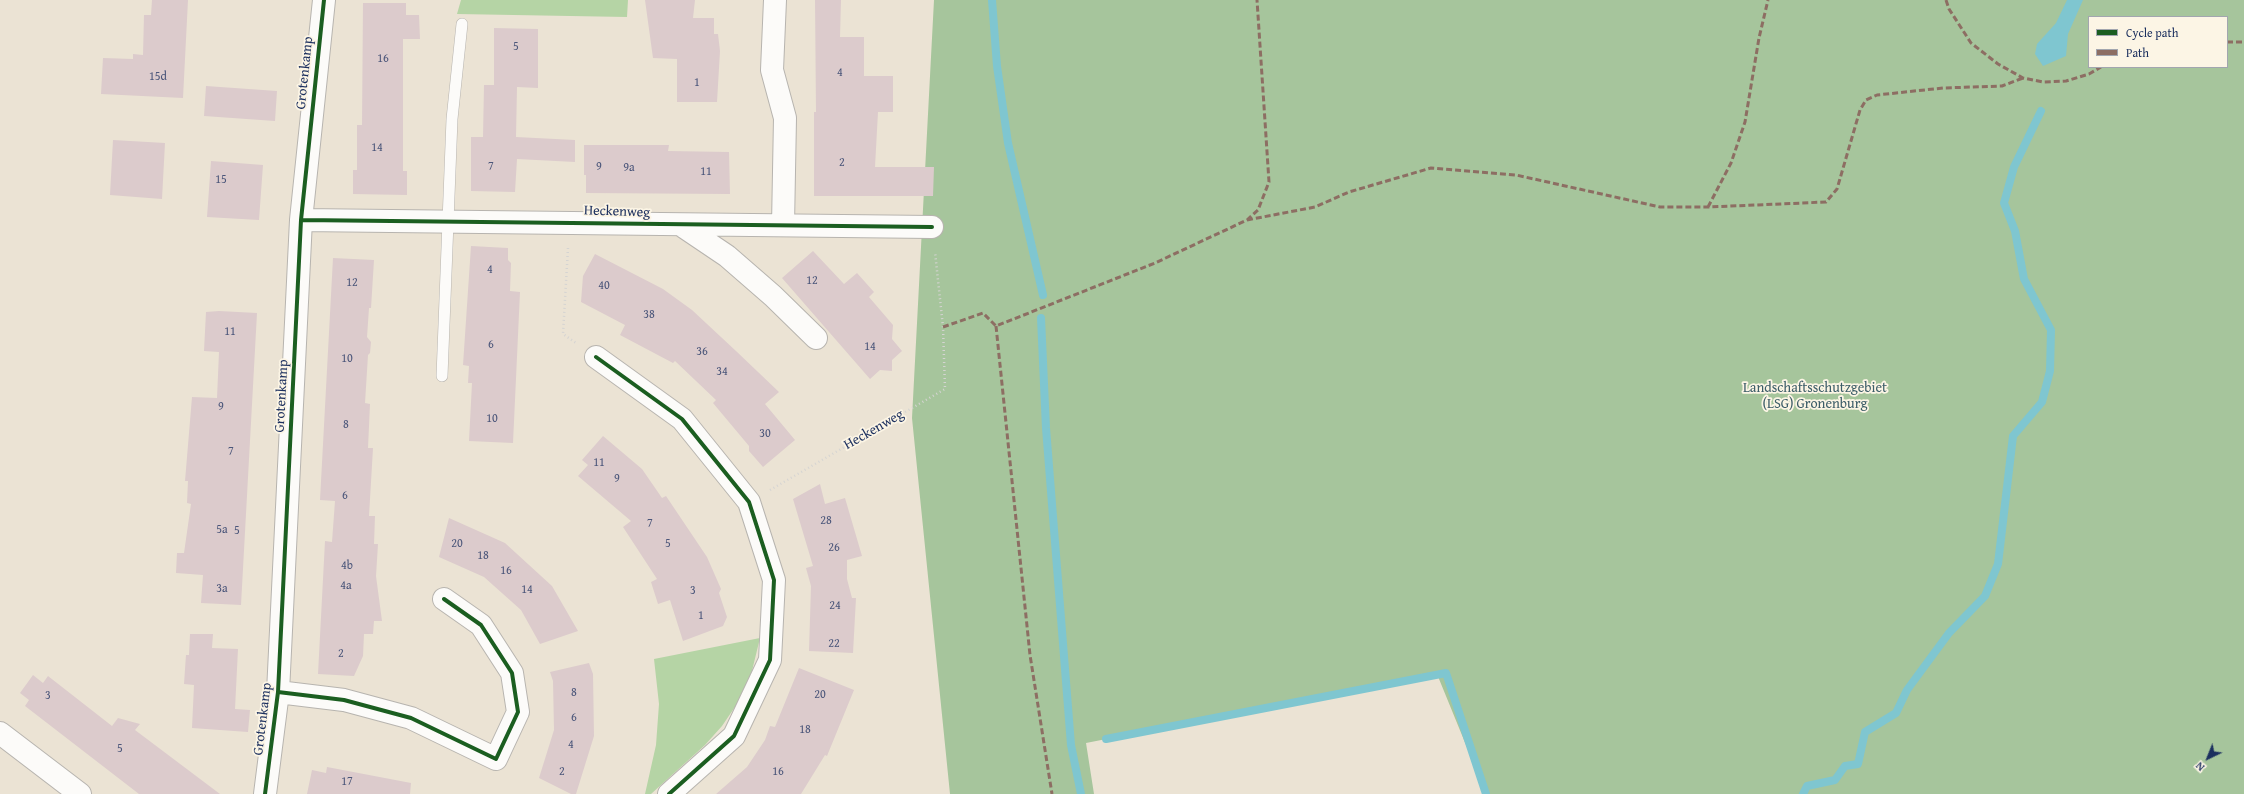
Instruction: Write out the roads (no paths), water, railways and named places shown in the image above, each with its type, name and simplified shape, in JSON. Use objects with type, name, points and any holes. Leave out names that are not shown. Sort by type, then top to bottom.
[{"type":"street","name":"Grotenkamp","points":[[265,794],[278,692],[301,220],[324,0]]},
{"type":"street","points":[[775,0],[772,70],[785,118],[784,225]]},
{"type":"street","name":"Heckenweg","points":[[301,220],[932,227]]},
{"type":"street","points":[[681,225],[727,256],[773,296],[816,338]]},
{"type":"street","points":[[596,357],[682,419],[749,502],[774,580],[770,660],[734,736],[669,794]]},
{"type":"street","points":[[278,692],[344,700],[411,718],[496,759],[518,712],[512,673],[481,625],[444,599]]},
{"type":"street","points":[[0,733],[80,794]]},
{"type":"lane","points":[[442,376],[452,119],[462,24]]},
{"type":"water","points":[[2067,0],[2083,0],[2068,34],[2066,56],[2043,66],[2035,54],[2037,44],[2056,23]]},
{"type":"waterway","points":[[992,0],[997,66],[1008,143],[1043,295]]},
{"type":"waterway","points":[[1803,794],[1807,786],[1835,780],[1845,766],[1858,764],[1865,732],[1896,713],[1907,690],[1949,633],[1985,596],[1998,564],[2013,436],[2042,402],[2050,371],[2051,330],[2024,279],[2015,231],[2004,203],[2014,167],[2041,111]]},
{"type":"waterway","points":[[1041,318],[1046,428],[1071,745],[1081,794]]},
{"type":"waterway","points":[[1106,739],[1446,673],[1486,794]]},
{"type":"park label","name":"Landschaftsschutzgebiet (LSG) Gronenburg","points":[[1815,396]]}]
